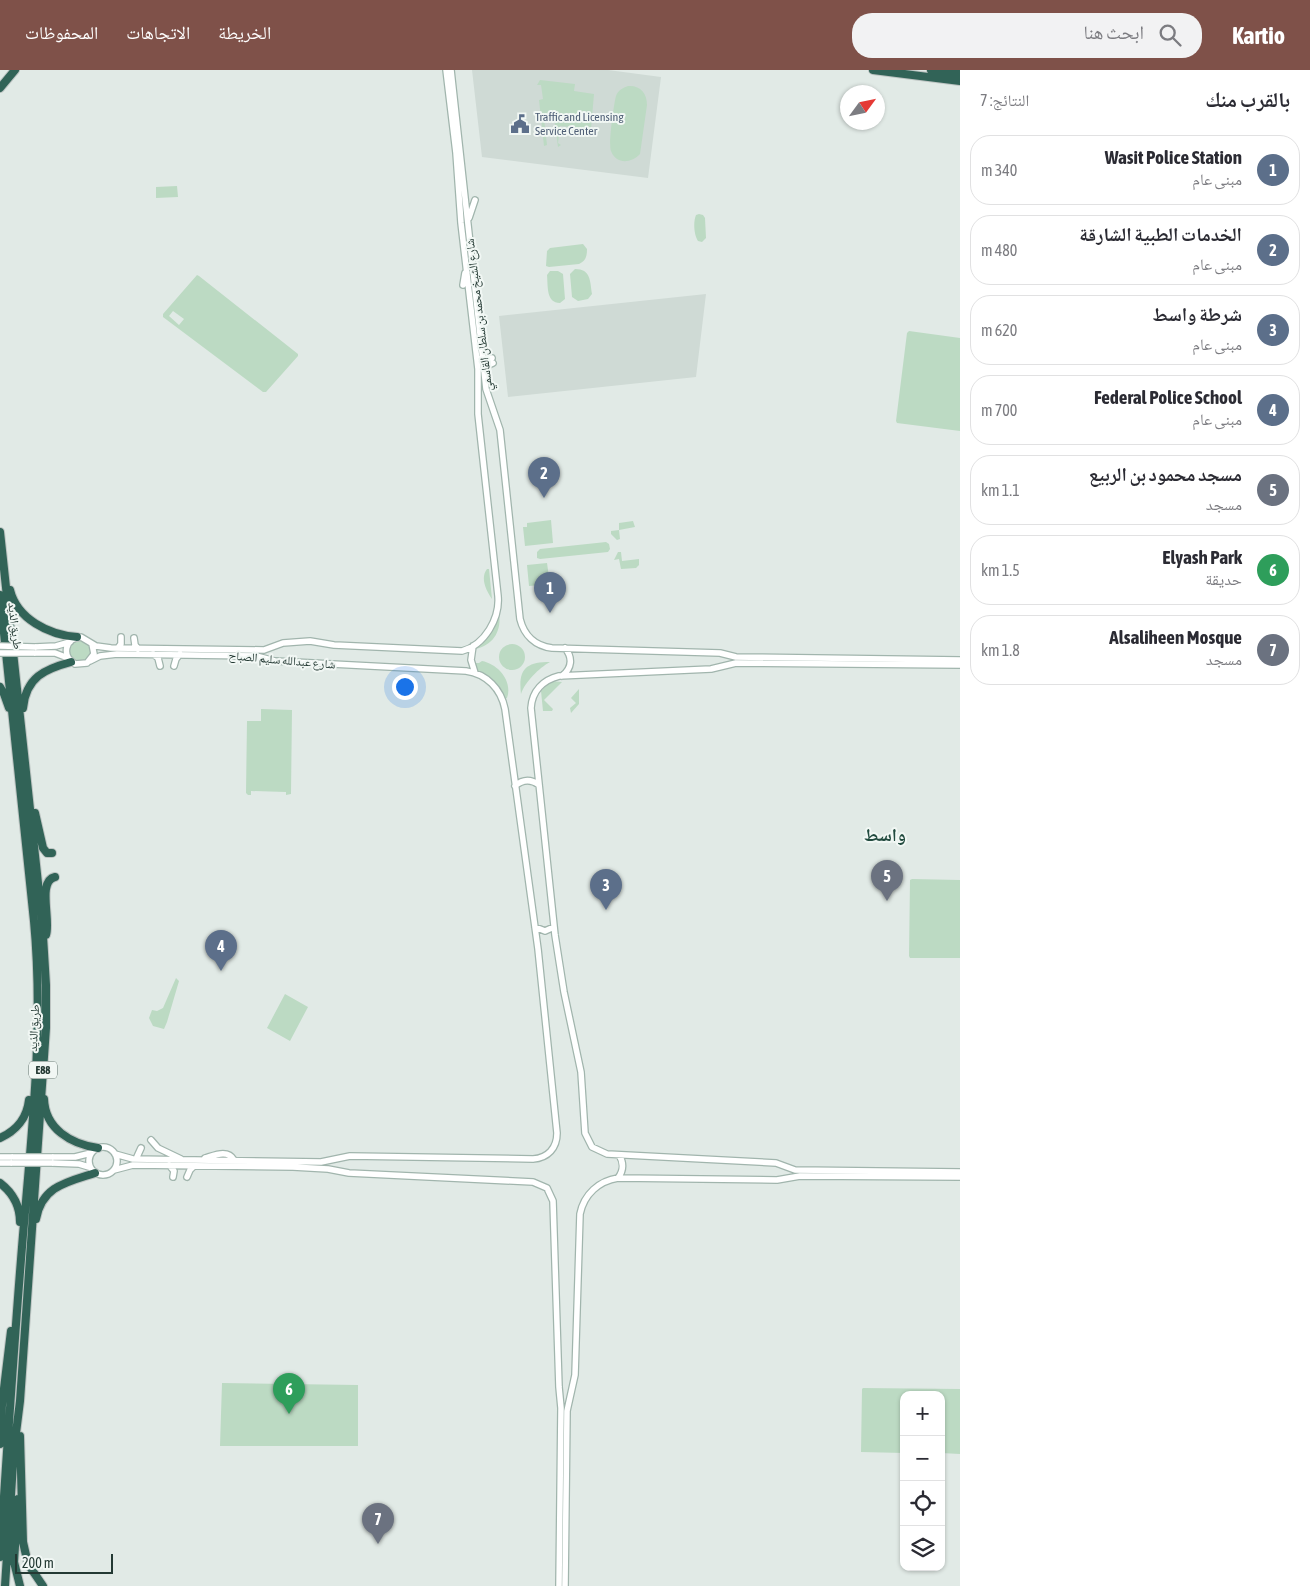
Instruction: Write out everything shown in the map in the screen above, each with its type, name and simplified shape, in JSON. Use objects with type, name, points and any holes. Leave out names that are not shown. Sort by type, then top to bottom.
[{"type":"highway","points":[[0,88],[15,70]]},
{"type":"highway","points":[[873,70],[960,81]]},
{"type":"highway","points":[[931,70],[960,74]]},
{"type":"highway","name":"طريق الذيد","points":[[0,532],[24,790],[37,957],[39,1071]]},
{"type":"highway","points":[[2,554],[11,595],[14,603],[24,616],[37,625],[73,640]]},
{"type":"highway","name":"طريق الذيد","points":[[0,595],[24,790],[29,799],[44,942],[46,1006],[39,1071],[26,1244],[20,1401],[12,1474],[5,1586]]},
{"type":"highway","points":[[24,790],[27,756],[23,715],[24,698],[31,684],[42,673],[70,660]]},
{"type":"highway","points":[[0,687],[9,709],[14,760],[24,790]]},
{"type":"highway","points":[[29,799],[36,818],[43,848],[46,853],[52,852]]},
{"type":"highway","points":[[44,942],[48,930],[46,883],[55,877]]},
{"type":"highway","points":[[0,1138],[13,1130],[23,1119],[29,1105],[31,1084],[39,1071]]},
{"type":"highway","points":[[39,1071],[44,1104],[50,1122],[71,1140],[98,1148]]},
{"type":"highway","points":[[26,1244],[34,1236],[38,1210],[46,1196],[58,1185],[92,1170]]},
{"type":"highway","points":[[0,1183],[11,1193],[18,1205],[26,1244]]},
{"type":"highway","name":"طريق الذيد","points":[[0,1557],[20,1272],[26,1244]]},
{"type":"highway","points":[[0,1415],[20,1272]]},
{"type":"highway","points":[[20,1401],[22,1537],[24,1553],[33,1574],[43,1586]]},
{"type":"highway","points":[[0,1444],[2,1405]]},
{"type":"highway","points":[[20,1468],[14,1562],[20,1586]]},
{"type":"main road","name":"شارع الشيخ محمد بن سلطان القاسمي","points":[[446,70],[478,369],[478,414],[498,605],[492,627],[473,646]]},
{"type":"main road","name":"شارع الشيخ محمد بن سلطان القاسمي","points":[[451,70],[482,356],[487,393],[500,430],[521,623],[526,633],[537,643],[548,647],[720,653],[734,660]]},
{"type":"main road","points":[[468,223],[475,200]]},
{"type":"main road","points":[[463,285],[466,268]]},
{"type":"main road","points":[[482,356],[492,360],[484,367]]},
{"type":"main road","points":[[118,648],[121,644],[121,637]]},
{"type":"main road","points":[[0,646],[34,650],[55,654],[83,665],[90,661],[94,654],[92,644],[85,638],[34,650],[0,653]]},
{"type":"main road","points":[[134,638],[138,649]]},
{"type":"main road","points":[[70,660],[66,650],[73,640]]},
{"type":"main road","name":"شارع عبدالله سليم الصباح","points":[[92,644],[106,648],[264,650],[282,644],[310,641],[334,645],[459,651],[473,646]]},
{"type":"main road","points":[[0,1157],[12,1160],[52,1160],[79,1156],[98,1148],[106,1147],[124,1158],[179,1160],[204,1164],[230,1164],[234,1160],[321,1162],[350,1156],[533,1159],[548,1154],[556,1145],[558,1133],[535,927],[503,701],[492,684],[475,673],[471,660],[473,646]]},
{"type":"main road","points":[[562,676],[568,670],[570,663],[569,654],[565,648]]},
{"type":"main road","points":[[259,656],[258,652],[264,650]]},
{"type":"main road","points":[[154,654],[158,658],[160,666]]},
{"type":"main road","points":[[174,666],[176,658],[180,654]]},
{"type":"main road","name":"شارع عبدالله سليم الصباح","points":[[90,661],[106,655],[259,656],[275,661],[475,673]]},
{"type":"main road","points":[[960,660],[734,660],[711,669],[562,676],[551,678],[541,685],[536,692],[532,704],[554,927],[564,992],[582,1082],[586,1136],[590,1145],[598,1151],[619,1155],[776,1163],[791,1169],[960,1172]]},
{"type":"main road","points":[[734,660],[960,666]]},
{"type":"main road","points":[[515,786],[526,780],[533,781],[539,785]]},
{"type":"main road","points":[[535,927],[545,931],[554,927]]},
{"type":"main road","points":[[151,1140],[158,1148],[179,1160]]},
{"type":"main road","points":[[136,1159],[140,1148]]},
{"type":"main road","points":[[91,1152],[88,1160],[92,1170]]},
{"type":"main road","points":[[187,1177],[194,1163],[226,1153],[234,1160]]},
{"type":"main road","points":[[114,1170],[117,1162],[115,1154]]},
{"type":"main road","points":[[618,1178],[623,1165],[619,1155]]},
{"type":"main road","points":[[0,1163],[12,1160]]},
{"type":"main road","points":[[52,1160],[79,1164],[103,1176],[114,1170],[133,1165],[169,1166],[194,1163],[534,1182],[549,1190],[553,1201],[559,1387],[562,1408],[559,1586]]},
{"type":"main road","points":[[169,1166],[168,1162],[179,1160]]},
{"type":"main road","points":[[169,1166],[174,1171],[174,1176]]},
{"type":"main road","points":[[791,1169],[792,1176]]},
{"type":"main road","points":[[565,1586],[567,1411],[575,1375],[580,1214],[584,1201],[592,1191],[606,1181],[618,1178],[777,1180],[792,1176],[960,1177]]},
{"type":"shaded area","points":[[472,70],[608,70],[661,77],[648,178],[482,157]]},
{"type":"shaded area","points":[[706,294],[696,377],[508,397],[499,316]]},
{"type":"green space","points":[[540,80],[575,84],[574,91],[594,94],[591,129],[560,126],[558,143],[561,145],[558,147],[554,117],[544,118],[547,145],[544,146],[539,100],[543,99],[541,85],[537,85]]},
{"type":"green space","points":[[628,86],[639,88],[644,93],[647,105],[640,154],[629,161],[624,161],[613,156],[610,141],[616,96],[619,91]]},
{"type":"green space","points":[[177,186],[178,197],[156,198],[156,187]]},
{"type":"green space","points":[[699,214],[705,218],[706,238],[702,242],[698,241],[694,228],[696,215]]},
{"type":"green space","points":[[583,244],[587,252],[586,258],[581,263],[546,266],[547,251],[550,248]]},
{"type":"green space","points":[[575,269],[584,271],[589,277],[592,294],[588,299],[578,301],[572,297],[570,274]]},
{"type":"green space","points":[[550,271],[558,271],[563,274],[565,299],[560,303],[555,302],[550,297],[547,275]]},
{"type":"green space","points":[[197,275],[298,354],[298,356],[266,392],[263,392],[163,317],[163,314]],"holes":[[[173,311],[184,319],[179,325],[169,316]]]},
{"type":"green space","points":[[909,331],[960,338],[960,431],[897,423],[907,333]]},
{"type":"green space","points":[[551,520],[553,543],[525,546],[523,527],[527,527],[527,523]]},
{"type":"green space","points":[[633,521],[635,527],[619,530],[619,523]]},
{"type":"green space","points":[[619,530],[620,539],[617,540],[611,534],[611,531]]},
{"type":"green space","points":[[606,542],[609,544],[610,549],[608,552],[537,558],[537,552],[540,549]]},
{"type":"green space","points":[[618,552],[621,552],[622,561],[639,559],[639,565],[636,568],[621,569],[619,559],[614,560]]},
{"type":"green space","points":[[547,563],[550,584],[529,586],[527,565]]},
{"type":"green space","points":[[487,569],[489,569],[492,599],[484,580]]},
{"type":"green space","points":[[499,612],[499,626],[494,637],[486,645],[472,650]]},
{"type":"green space","points":[[80,640],[88,643],[91,651],[88,659],[80,662],[72,659],[69,651],[72,643]]},
{"type":"green space","points":[[512,644],[521,648],[525,657],[521,666],[512,670],[503,666],[499,657],[503,648]]},
{"type":"green space","points":[[482,661],[493,666],[503,674],[508,685],[507,698],[505,699],[491,682],[473,669],[473,663]]},
{"type":"green space","points":[[550,662],[533,676],[521,694],[521,678],[525,669],[535,663]]},
{"type":"green space","points":[[551,681],[562,682],[544,700],[553,709],[552,711],[543,711],[541,691]]},
{"type":"green space","points":[[579,689],[579,704],[571,713],[570,708],[576,703],[571,698]]},
{"type":"green space","points":[[261,709],[292,710],[291,794],[286,795],[286,792],[251,791],[251,795],[246,793],[247,721],[261,721]]},
{"type":"green space","points":[[910,880],[960,880],[960,958],[910,958]]},
{"type":"green space","points":[[176,978],[179,981],[164,1029],[153,1026],[149,1018],[152,1010],[157,1011],[163,1008]]},
{"type":"green space","points":[[285,994],[308,1007],[290,1041],[267,1028]]},
{"type":"green space","points":[[222,1383],[358,1385],[358,1446],[220,1446]]},
{"type":"green space","points":[[862,1389],[960,1389],[960,1454],[945,1453],[945,1391],[900,1391],[900,1453],[861,1452]]},
{"type":"place","name":"Traffic and Licensing Service Center","points":[[520,124]]},
{"type":"place","name":"الخدمات الطبية الشارقة","points":[[544,498]]},
{"type":"place","name":"Wasit Police Station","points":[[550,613]]},
{"type":"place","name":"مسجد محمود بن الربيع","points":[[887,901]]},
{"type":"place","name":"شرطة واسط","points":[[606,910]]},
{"type":"place","name":"Federal Police School","points":[[221,971]]},
{"type":"place","name":"Elyash Park","points":[[289,1414]]},
{"type":"place","name":"Alsaliheen Mosque","points":[[378,1544]]},
{"type":"district","name":"واسط","points":[[885,834]]}]
